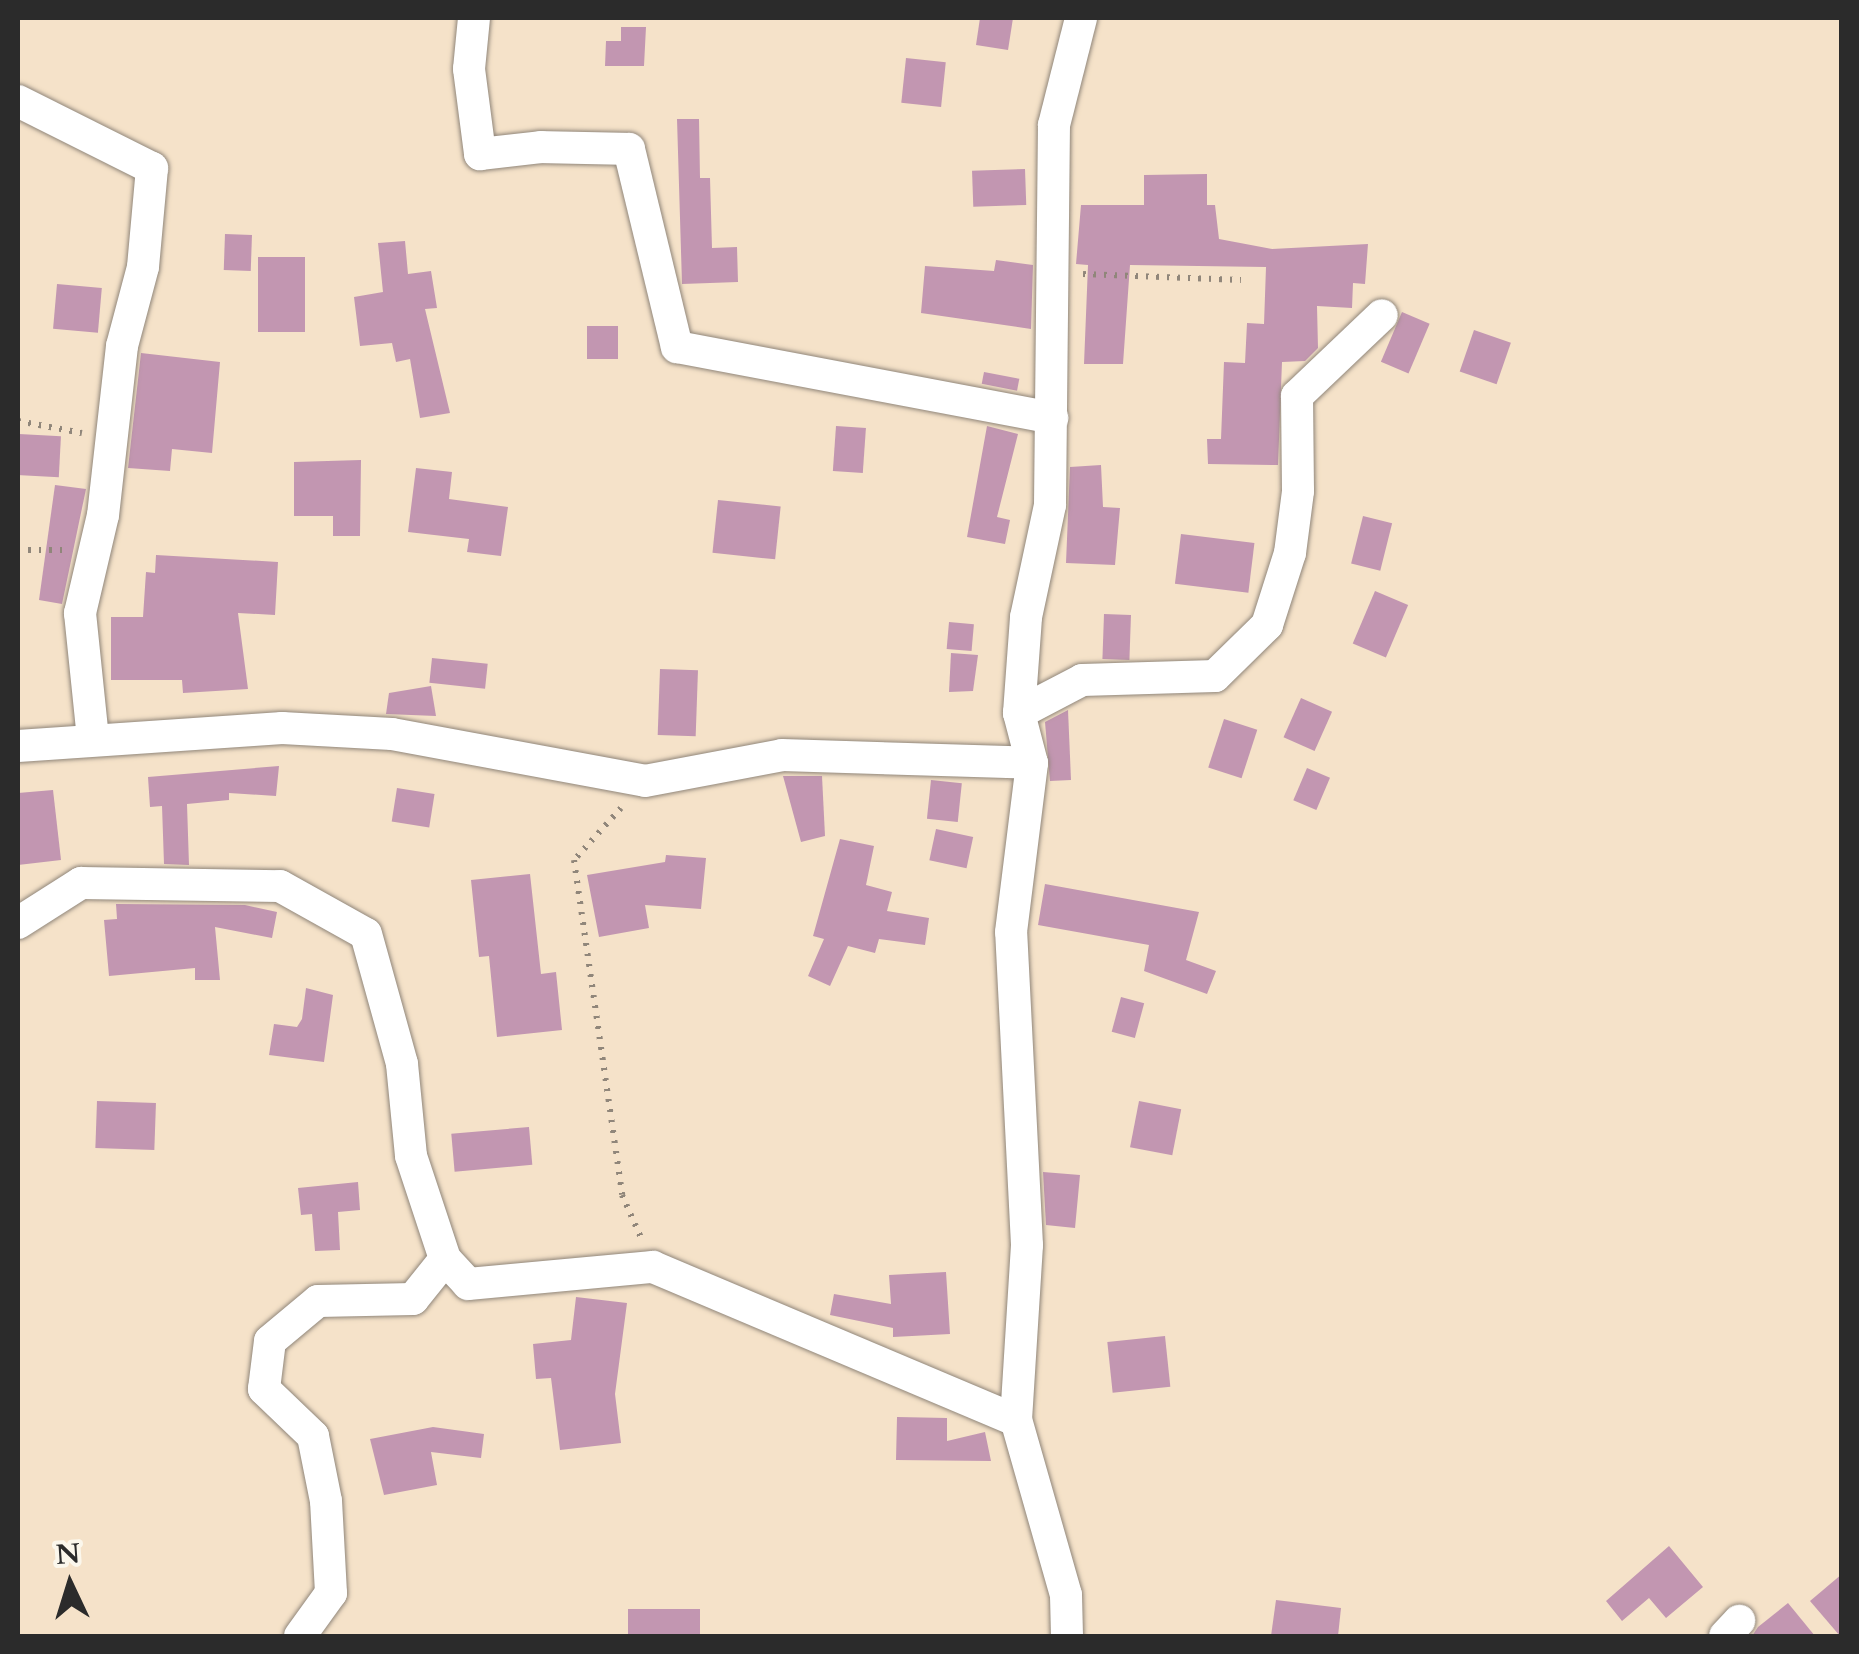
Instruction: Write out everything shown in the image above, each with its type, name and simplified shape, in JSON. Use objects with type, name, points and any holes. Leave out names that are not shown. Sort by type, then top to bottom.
[{"type":"street","points":[[474,18],[470,69],[480,154],[541,147],[629,149],[678,347],[1052,418]]},
{"type":"street","points":[[1067,1636],[1066,1595],[1016,1420],[1027,1245],[1011,932],[1032,764],[1019,713],[1026,617],[1050,505],[1056,276],[1054,125],[1080,18]]},
{"type":"street","points":[[18,101],[152,168],[95,550],[80,613],[93,739]]},
{"type":"street","points":[[1019,713],[1082,680],[1215,676],[1268,624],[1290,553],[1298,491],[1297,396],[1382,315]]},
{"type":"street","points":[[18,746],[282,728],[392,734],[646,782],[782,754],[1032,764]]},
{"type":"street","points":[[18,924],[82,883],[280,886],[366,934],[402,1064],[411,1156],[445,1258],[468,1284],[653,1266],[1016,1420]]},
{"type":"street","points":[[300,1636],[331,1593],[326,1501],[313,1436],[264,1389],[270,1342],[318,1301],[413,1299],[445,1258]]},
{"type":"path","points":[[1056,276],[1241,280]]},
{"type":"path","points":[[18,421],[112,440]]},
{"type":"path","points":[[18,550],[95,550]]},
{"type":"path","points":[[646,782],[574,860],[622,1196],[653,1266]]},
{"type":"building","points":[[980,18],[1013,18],[1008,50],[976,45]]},
{"type":"building","points":[[621,27],[646,27],[644,66],[605,66],[606,41],[621,41]]},
{"type":"building","points":[[906,58],[946,62],[941,107],[901,103]]},
{"type":"building","points":[[677,119],[699,119],[700,178],[710,178],[712,248],[737,247],[738,282],[682,284]]},
{"type":"building","points":[[1025,169],[1026,205],[973,207],[972,171]]},
{"type":"building","points":[[1207,174],[1207,205],[1215,205],[1219,239],[1272,249],[1368,244],[1365,284],[1353,283],[1352,308],[1317,306],[1318,348],[1305,361],[1282,362],[1278,465],[1208,464],[1207,439],[1221,439],[1224,362],[1245,363],[1247,323],[1264,324],[1266,267],[1130,265],[1123,364],[1084,364],[1088,265],[1076,264],[1081,205],[1144,205],[1144,175]]},
{"type":"building","points":[[225,234],[252,235],[251,271],[224,270]]},
{"type":"building","points":[[405,241],[408,274],[431,271],[437,308],[425,309],[450,413],[420,418],[410,359],[396,362],[392,343],[360,346],[354,297],[383,292],[378,243]]},
{"type":"building","points":[[258,257],[305,257],[305,332],[258,332]]},
{"type":"building","points":[[996,260],[1033,265],[1031,329],[921,313],[925,266],[994,271]]},
{"type":"building","points":[[57,284],[102,288],[98,333],[53,329]]},
{"type":"building","points":[[1402,312],[1430,324],[1409,373],[1381,362]]},
{"type":"building","points":[[587,326],[618,326],[618,359],[587,359]]},
{"type":"building","points":[[1474,330],[1511,343],[1497,384],[1460,372]]},
{"type":"building","points":[[141,353],[220,362],[212,453],[172,449],[170,471],[128,468]]},
{"type":"building","points":[[984,372],[1019,379],[1017,391],[982,384]]},
{"type":"building","points":[[836,426],[866,428],[863,473],[833,471]]},
{"type":"building","points":[[987,426],[1018,434],[997,517],[1010,520],[1005,544],[967,537]]},
{"type":"building","points":[[19,434],[61,436],[59,477],[18,475]]},
{"type":"building","points":[[361,460],[360,536],[333,536],[333,516],[294,516],[294,462]]},
{"type":"building","points":[[1101,465],[1103,507],[1120,508],[1115,565],[1066,563],[1070,467]]},
{"type":"building","points":[[416,468],[452,472],[449,499],[508,507],[501,556],[467,552],[469,539],[408,532]]},
{"type":"building","points":[[55,485],[86,489],[62,604],[39,600]]},
{"type":"building","points":[[718,500],[781,507],[775,559],[712,553]]},
{"type":"building","points":[[1363,516],[1392,523],[1380,571],[1351,564]]},
{"type":"building","points":[[1181,534],[1254,543],[1248,593],[1175,584]]},
{"type":"building","points":[[156,555],[278,562],[275,615],[238,613],[248,689],[183,693],[182,680],[111,680],[111,617],[143,617],[146,572],[155,573]]},
{"type":"building","points":[[1375,591],[1408,605],[1386,658],[1353,643]]},
{"type":"building","points":[[1104,614],[1131,615],[1129,660],[1102,659]]},
{"type":"building","points":[[949,622],[974,624],[972,651],[947,649]]},
{"type":"building","points":[[951,653],[978,655],[973,691],[949,692]]},
{"type":"building","points":[[432,658],[488,664],[485,689],[429,683]]},
{"type":"building","points":[[660,669],[698,670],[696,736],[658,735]]},
{"type":"building","points":[[431,686],[436,716],[386,714],[389,693]]},
{"type":"building","points":[[1301,698],[1332,712],[1315,751],[1284,737]]},
{"type":"building","points":[[1068,710],[1071,780],[1050,781],[1045,722]]},
{"type":"building","points":[[1224,719],[1257,730],[1242,778],[1208,768]]},
{"type":"building","points":[[279,766],[276,796],[229,793],[229,800],[187,804],[189,865],[164,864],[162,806],[150,807],[148,777]]},
{"type":"building","points":[[1307,768],[1330,778],[1316,810],[1293,800]]},
{"type":"building","points":[[783,776],[822,776],[825,836],[801,842]]},
{"type":"building","points":[[931,780],[962,783],[958,822],[927,819]]},
{"type":"building","points":[[397,788],[435,794],[429,828],[392,822]]},
{"type":"building","points":[[53,790],[61,860],[18,865],[18,793]]},
{"type":"building","points":[[936,829],[973,837],[967,868],[929,860]]},
{"type":"building","points":[[840,839],[874,846],[866,885],[892,892],[887,911],[929,918],[925,945],[879,939],[875,953],[848,946],[830,986],[808,976],[824,939],[813,936]]},
{"type":"building","points":[[666,855],[706,858],[701,909],[645,905],[649,928],[599,937],[587,875],[665,862]]},
{"type":"building","points":[[530,874],[541,974],[556,972],[562,1030],[497,1037],[489,956],[479,957],[471,880]]},
{"type":"building","points":[[1045,884],[1199,912],[1186,960],[1216,971],[1207,994],[1144,971],[1149,945],[1038,925]]},
{"type":"building","points":[[116,904],[245,905],[277,912],[272,938],[215,927],[220,980],[195,980],[195,968],[109,976],[104,920],[117,919]]},
{"type":"building","points":[[306,988],[333,995],[324,1062],[269,1055],[274,1024],[297,1027],[302,1019]]},
{"type":"building","points":[[1121,997],[1144,1003],[1135,1038],[1112,1032]]},
{"type":"building","points":[[97,1101],[156,1103],[154,1150],[95,1148]]},
{"type":"building","points":[[1139,1101],[1181,1109],[1172,1155],[1130,1147]]},
{"type":"building","points":[[529,1127],[532,1165],[455,1172],[451,1134]]},
{"type":"building","points":[[1043,1172],[1080,1175],[1075,1228],[1046,1225]]},
{"type":"building","points":[[358,1182],[360,1210],[338,1212],[340,1250],[315,1251],[312,1214],[301,1215],[298,1188]]},
{"type":"building","points":[[946,1272],[950,1334],[893,1337],[893,1328],[830,1315],[834,1294],[891,1304],[889,1275]]},
{"type":"building","points":[[576,1297],[627,1303],[615,1394],[621,1443],[560,1450],[551,1378],[536,1379],[533,1344],[571,1340]]},
{"type":"building","points":[[1165,1336],[1170,1387],[1113,1393],[1107,1342]]},
{"type":"building","points":[[897,1417],[947,1418],[947,1441],[985,1432],[991,1461],[896,1460]]},
{"type":"building","points":[[433,1427],[484,1434],[481,1458],[431,1452],[437,1485],[384,1495],[370,1439]]},
{"type":"building","points":[[1669,1546],[1703,1587],[1666,1618],[1649,1598],[1622,1621],[1606,1601]]},
{"type":"building","points":[[1842,1574],[1842,1636],[1840,1636],[1810,1601]]},
{"type":"building","points":[[1276,1600],[1341,1608],[1338,1636],[1271,1636]]},
{"type":"building","points":[[1788,1603],[1815,1636],[1752,1636],[1758,1627]]},
{"type":"building","points":[[628,1609],[700,1609],[700,1636],[628,1636]]}]
